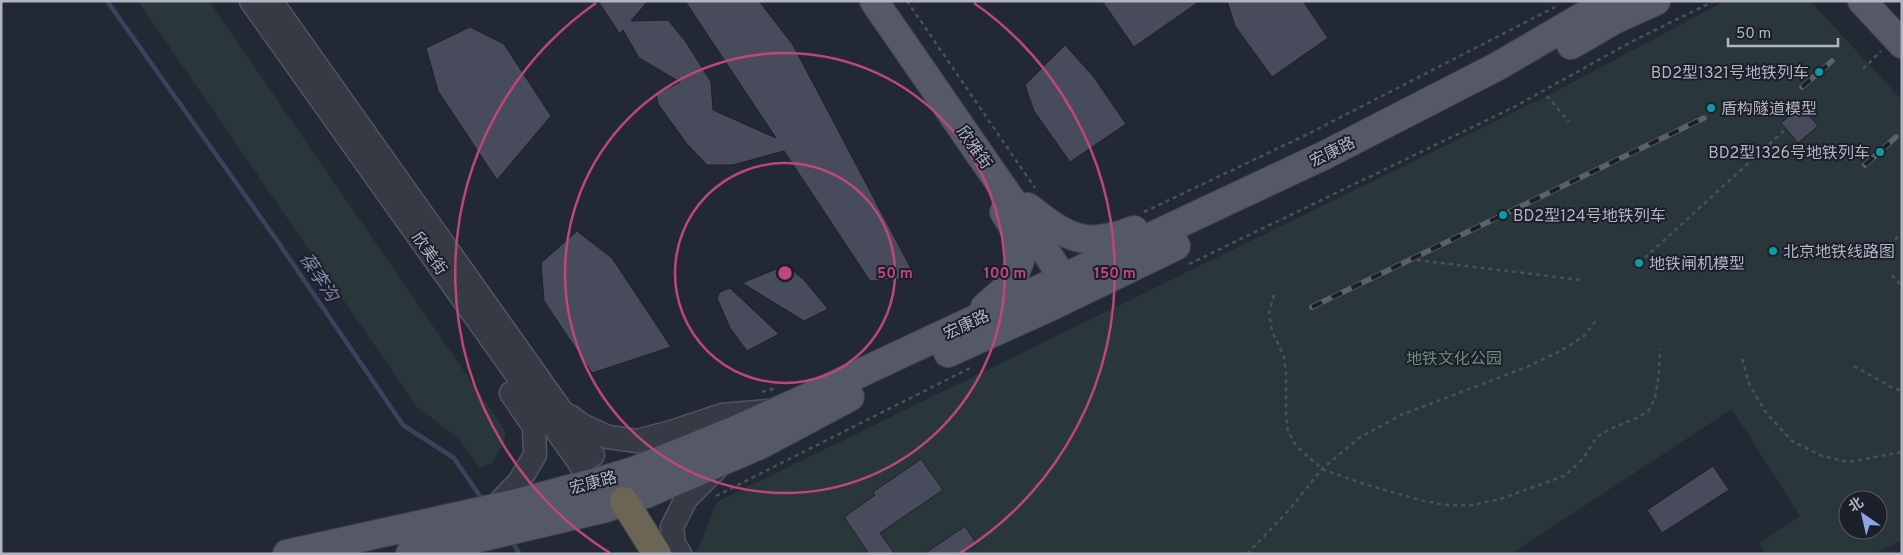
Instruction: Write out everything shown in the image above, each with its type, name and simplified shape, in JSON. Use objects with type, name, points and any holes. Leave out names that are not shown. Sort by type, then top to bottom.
[{"type":"highway","points":[[615,504],[657,554]]},
{"type":"main road","name":"欣雅街","points":[[874,1],[1072,284]]},
{"type":"main road","name":"欣雅街","points":[[887,1],[1033,200],[1072,284]]},
{"type":"main road","name":"宏康路","points":[[287,554],[493,508],[634,471],[782,398],[965,324],[1072,284],[1087,267],[1325,155],[1498,66],[1608,1]]},
{"type":"main road","name":"宏康路","points":[[410,554],[529,527],[615,504],[648,493],[760,445],[1072,284],[1374,149],[1546,60],[1616,19],[1656,1]]},
{"type":"main road","points":[[1850,1],[1899,45]]},
{"type":"main road","points":[[1862,1],[1899,45]]},
{"type":"main road","points":[[962,129],[983,180],[1018,232],[1020,261],[1010,285],[965,324]]},
{"type":"main road","points":[[1033,200],[1056,229],[1080,239],[1098,240],[1131,232],[1184,210],[1256,187]]},
{"type":"street","name":"欣美街","points":[[251,1],[576,458],[599,481]]},
{"type":"street","name":"欣美街","points":[[271,1],[560,408],[599,481],[615,504]]},
{"type":"street","points":[[482,326],[504,382],[534,427],[535,455],[520,482],[493,508]]},
{"type":"street","points":[[560,408],[590,429],[608,436],[637,441],[782,398]]},
{"type":"street","points":[[680,554],[674,544],[672,527],[686,499],[725,460]]},
{"type":"path","name":"欣雅街","points":[[907,1],[1033,200]]},
{"type":"path","name":"宏康路","points":[[1137,215],[1308,134],[1557,5]]},
{"type":"path","points":[[1863,70],[1899,45]]},
{"type":"path","points":[[1547,96],[1569,122]]},
{"type":"path","points":[[1638,263],[1786,129]]},
{"type":"path","points":[[1883,250],[1902,233]]},
{"type":"path","points":[[1417,260],[1581,280]]},
{"type":"path","points":[[1892,275],[1902,286]]},
{"type":"path","points":[[1274,295],[1269,313],[1272,332],[1284,357],[1288,431],[1296,446],[1322,469],[1364,484],[1420,500],[1446,505],[1473,505],[1532,488],[1564,476],[1582,460],[1597,437],[1610,429],[1639,417],[1649,410],[1654,398],[1659,373],[1660,349]]},
{"type":"path","points":[[1247,554],[1289,510],[1322,469],[1359,438],[1401,415],[1527,367],[1562,350],[1584,336],[1598,318]]},
{"type":"path","points":[[1742,359],[1750,386],[1767,414],[1792,441],[1822,456],[1848,462],[1902,452]]},
{"type":"path","points":[[1854,366],[1902,391]]},
{"type":"path","points":[[757,393],[782,398]]},
{"type":"green space","points":[[138,1],[209,1],[506,432],[503,445],[492,463],[480,468],[458,438],[417,407]]},
{"type":"green space","name":"地铁文化公园","points":[[1725,1],[1810,1],[1902,100],[1902,540],[1874,554],[1766,554],[1759,543],[1800,516],[1732,409],[1511,554],[696,554],[717,502],[1547,96]]},
{"type":"building","points":[[598,1],[648,1],[631,21],[668,20],[686,42],[711,82],[713,110],[776,138],[685,1],[759,1],[793,45],[916,278],[870,281],[784,151],[733,165],[707,165],[687,144],[658,104],[656,94],[680,82],[639,58],[623,30],[618,35],[618,31]]},
{"type":"building","points":[[1102,1],[1200,1],[1134,47]]},
{"type":"building","points":[[1227,1],[1303,1],[1328,38],[1272,77],[1235,26]]},
{"type":"building","points":[[470,27],[504,44],[551,116],[497,180],[438,91],[426,48]]},
{"type":"building","points":[[1065,45],[1093,76],[1126,124],[1070,162],[1034,111],[1025,85]]},
{"type":"building","points":[[1801,106],[1818,126],[1798,143],[1781,123]]},
{"type":"building","points":[[577,231],[612,258],[671,347],[592,373],[544,301],[541,263]]},
{"type":"building","points":[[786,265],[803,279],[828,309],[804,321],[742,283]]},
{"type":"building","points":[[730,288],[779,334],[747,351],[730,328],[717,298],[720,292]]},
{"type":"building","points":[[921,459],[943,490],[880,533],[895,554],[869,554],[844,517],[875,495],[873,492]]},
{"type":"building","points":[[1713,466],[1729,490],[1662,533],[1647,510]]},
{"type":"building","points":[[965,526],[977,544],[963,554],[924,554]]},
{"type":"waterway","name":"葆李沟","points":[[107,1],[276,239],[403,425],[454,458],[484,502]]},
{"type":"waterway","name":"葆李沟","points":[[510,539],[520,554]]},
{"type":"railway","points":[[1802,87],[1832,61]]},
{"type":"railway","points":[[1312,307],[1704,118]]},
{"type":"railway","points":[[1865,165],[1896,137]]},
{"type":"place","name":"BD2型1321号地铁列车","points":[[1819,72]]},
{"type":"place","name":"盾构隧道模型","points":[[1711,108]]},
{"type":"place","name":"BD2型1326号地铁列车","points":[[1880,152]]},
{"type":"place","name":"BD2型124号地铁列车","points":[[1503,215]]},
{"type":"place","name":"北京地铁线路图","points":[[1773,251]]},
{"type":"place","name":"地铁闸机模型","points":[[1639,263]]}]
